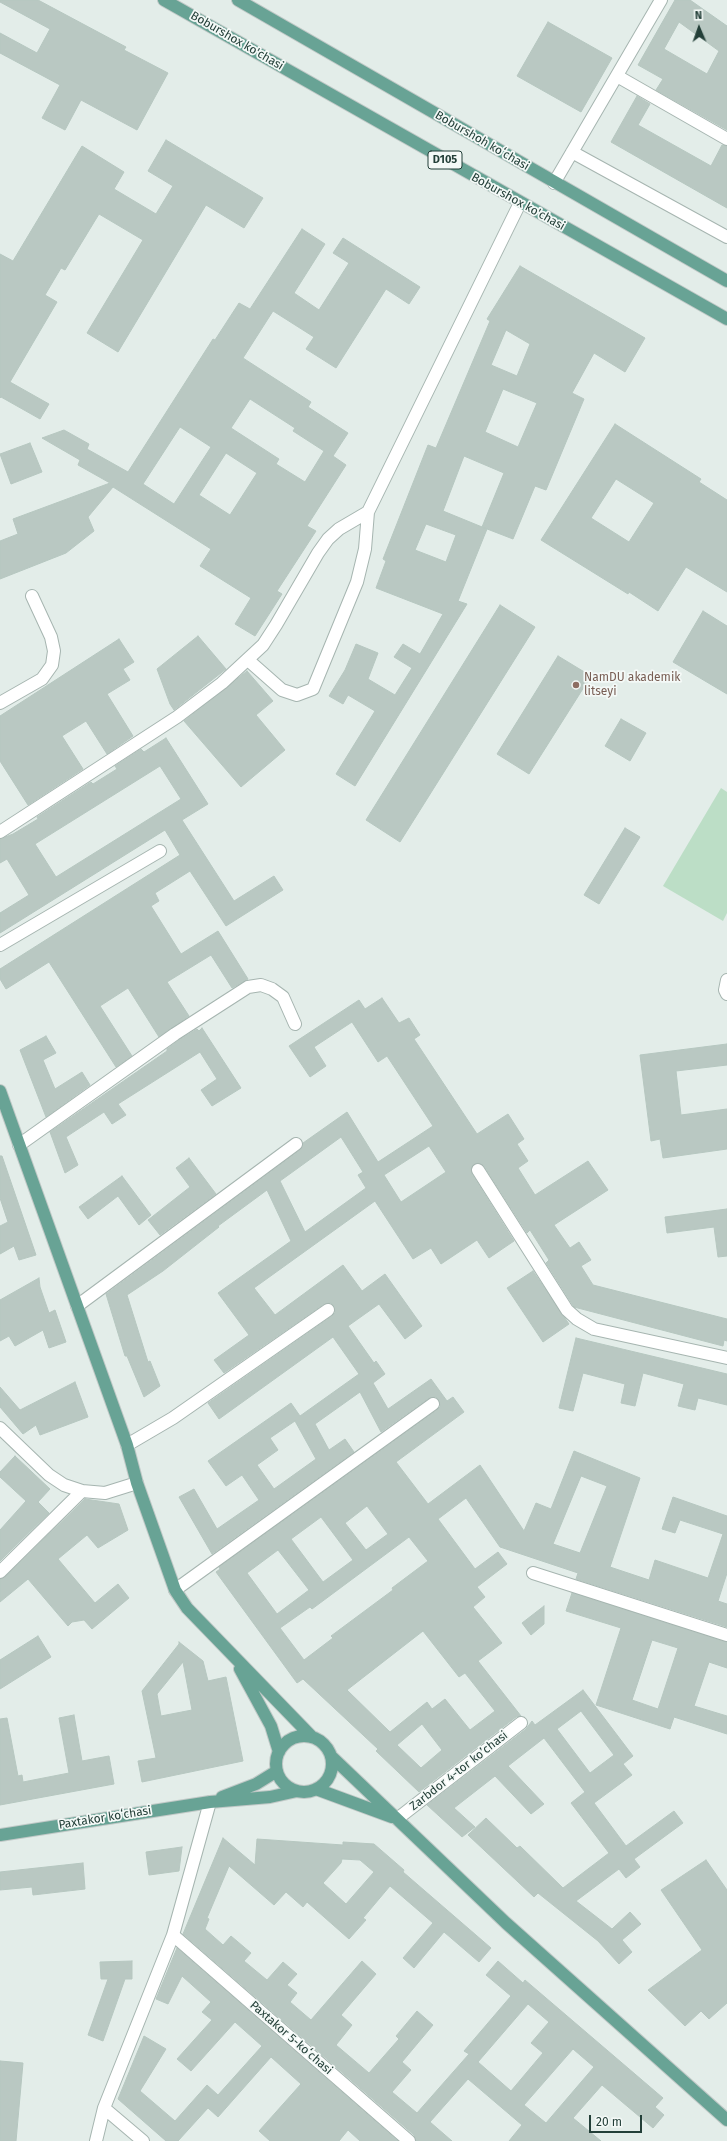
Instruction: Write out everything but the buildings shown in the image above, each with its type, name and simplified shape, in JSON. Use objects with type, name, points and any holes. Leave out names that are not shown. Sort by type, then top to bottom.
[{"type":"main road","name":"Boburshox ko'chasi","points":[[164,0],[727,319]]},
{"type":"main road","name":"Boburshoh koʻchasi","points":[[238,0],[554,183],[727,281]]},
{"type":"main road","points":[[0,1091],[127,1445],[137,1483],[175,1590],[187,1608],[312,1737],[324,1744],[332,1756],[506,1923],[727,2120]]},
{"type":"main road","points":[[230,1653],[271,1726],[279,1752]]},
{"type":"main road","points":[[312,1737],[302,1736],[292,1738],[284,1744],[279,1752],[276,1761],[277,1771],[281,1780],[288,1787],[297,1791],[307,1792],[324,1784],[330,1776],[332,1756]]},
{"type":"main road","points":[[210,1802],[256,1784],[277,1771]]},
{"type":"main road","points":[[316,1789],[397,1819]]},
{"type":"main road","points":[[210,1802],[270,1798],[297,1791]]},
{"type":"main road","name":"Paxtakor koʻchasi","points":[[0,1835],[210,1802]]},
{"type":"street","points":[[554,183],[661,0]]},
{"type":"street","points":[[617,76],[727,139]]},
{"type":"street","points":[[572,152],[727,238]]},
{"type":"street","points":[[248,660],[282,690],[297,695],[313,689],[357,582],[365,549],[368,512],[520,203]]},
{"type":"street","points":[[0,832],[177,717],[222,683],[263,645],[318,553],[328,539],[339,529],[368,512]]},
{"type":"street","points":[[0,703],[42,679],[52,665],[54,651],[51,637],[32,596]]},
{"type":"street","points":[[0,945],[160,851]]},
{"type":"street","points":[[727,980],[725,990],[727,994]]},
{"type":"street","points":[[19,1145],[174,1034],[248,987],[261,985],[272,988],[283,997],[294,1024]]},
{"type":"street","points":[[77,1306],[296,1144]]},
{"type":"street","points":[[478,1170],[568,1310],[577,1319],[594,1329],[727,1358]]},
{"type":"street","points":[[127,1445],[173,1418],[328,1310]]},
{"type":"street","points":[[175,1590],[433,1404]]},
{"type":"street","points":[[0,1428],[49,1475],[64,1485],[82,1492],[105,1493],[137,1483]]},
{"type":"street","points":[[0,1572],[82,1492]]},
{"type":"street","points":[[533,1573],[727,1635]]},
{"type":"street","name":"Zarbdor 4-tor koʼchasi","points":[[397,1819],[521,1723]]},
{"type":"street","points":[[96,2141],[104,2108],[173,1935],[210,1802]]},
{"type":"street","name":"Paxtakor 5-koʻchasi","points":[[173,1935],[410,2141]]},
{"type":"street","points":[[104,2108],[143,2141]]},
{"type":"green space","points":[[721,788],[727,792],[727,913],[723,921],[663,886]]},
{"type":"place","name":"NamDU akademik litseyi","points":[[576,685]]}]
